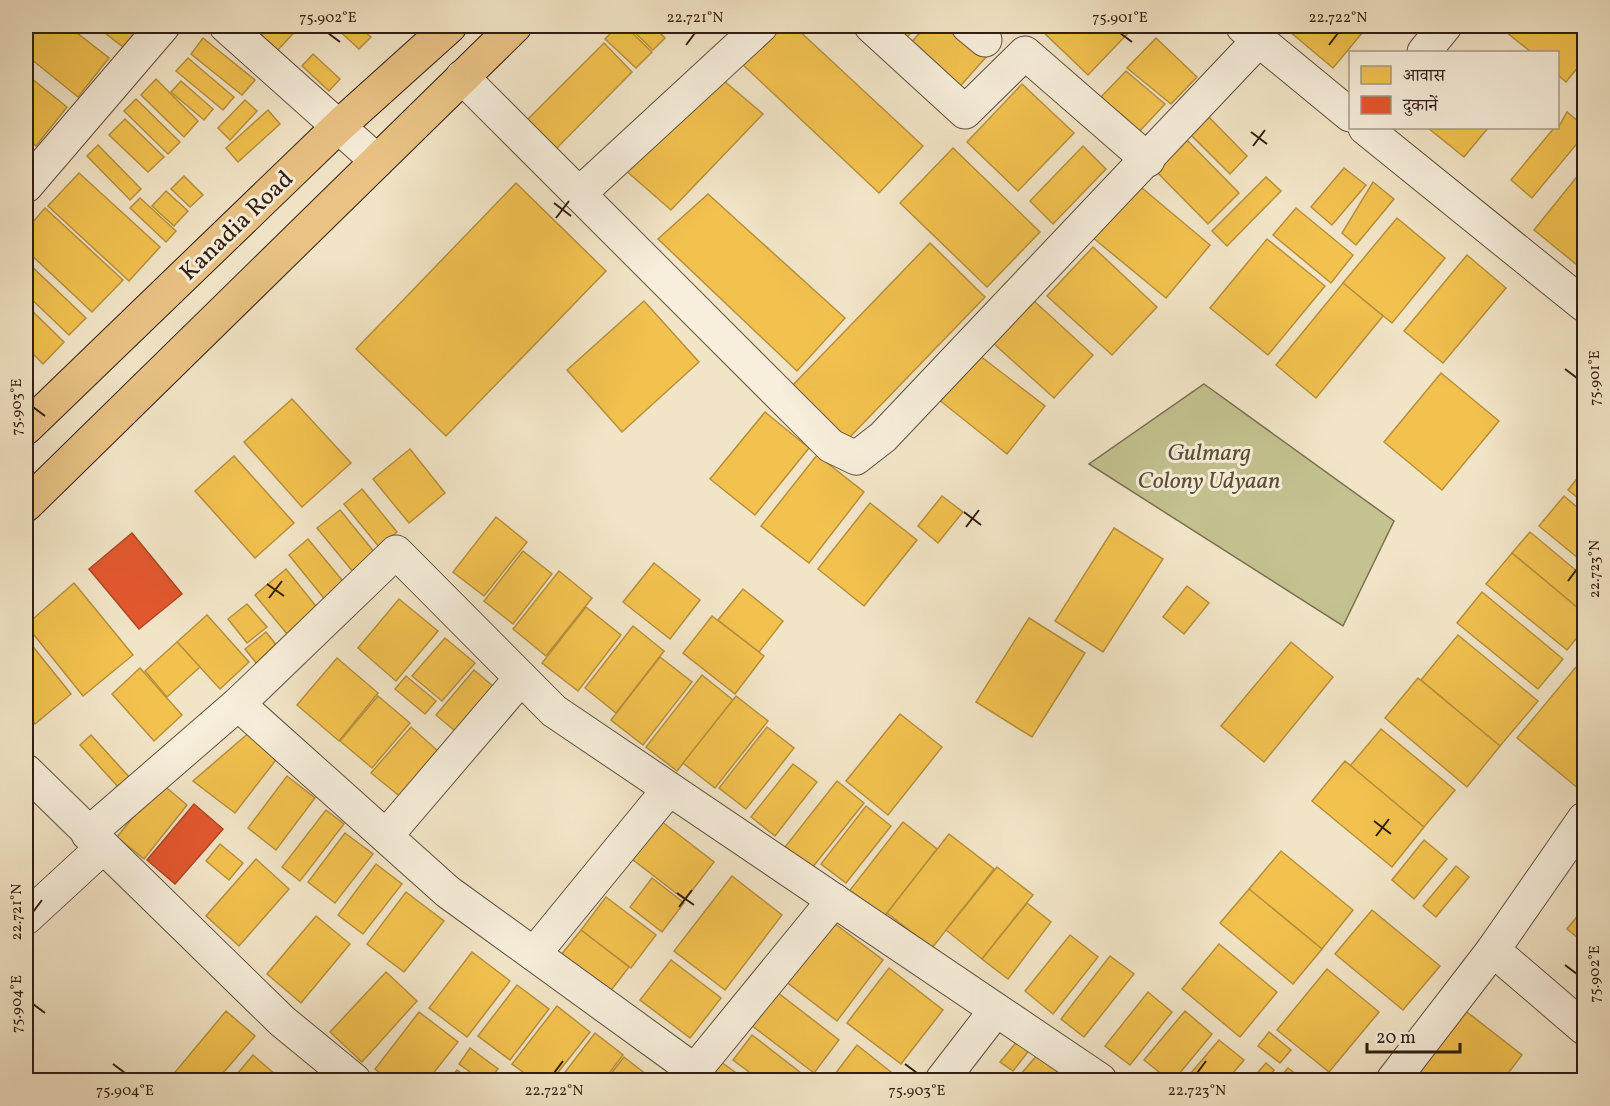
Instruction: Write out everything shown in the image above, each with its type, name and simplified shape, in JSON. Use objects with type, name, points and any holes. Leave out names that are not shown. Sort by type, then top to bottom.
[{"type":"main road","name":"Kanadia Road","points":[[26,428],[339,126],[450,26]]},
{"type":"main road","points":[[26,505],[515,26]]},
{"type":"street","points":[[26,186],[163,26]]},
{"type":"street","points":[[226,26],[377,161]]},
{"type":"street","points":[[579,194],[760,26]]},
{"type":"street","points":[[871,26],[965,112],[1025,54],[1148,160]]},
{"type":"street","points":[[1425,51],[1445,26]]},
{"type":"street","points":[[462,77],[831,446],[856,458],[883,437],[1148,160],[1250,33],[1349,114]]},
{"type":"street","points":[[1367,129],[1584,305]]},
{"type":"street","points":[[26,918],[95,841],[396,552],[554,711],[1100,1080]]},
{"type":"street","points":[[386,836],[521,678]]},
{"type":"street","points":[[238,704],[448,892],[534,954],[691,1076],[834,900]]},
{"type":"street","points":[[26,771],[95,841],[282,1021],[354,1080]]},
{"type":"street","points":[[534,954],[669,789]]},
{"type":"street","points":[[1393,1080],[1493,950],[1584,819]]},
{"type":"street","points":[[1493,950],[1584,1028]]},
{"type":"street","points":[[942,1080],[996,1010]]},
{"type":"green space","name":"Gulmarg Colony Udyaan","points":[[1204,384],[1394,521],[1343,626],[1089,464]]},
{"type":"building: आवास","points":[[26,26],[68,26],[109,58],[78,97],[26,55]]},
{"type":"building: आवास","points":[[96,26],[141,26],[123,47]]},
{"type":"building: आवास","points":[[269,26],[300,26],[277,51],[260,36]]},
{"type":"building: आवास","points":[[334,26],[358,26],[371,37],[359,49]]},
{"type":"building: आवास","points":[[618,26],[625,26],[652,52],[636,68],[605,39]]},
{"type":"building: आवास","points":[[628,26],[653,26],[665,38],[653,50]]},
{"type":"building: आवास","points":[[778,26],[794,26],[923,146],[879,193],[742,64]]},
{"type":"building: आवास","points":[[882,26],[918,26],[901,43]]},
{"type":"building: आवास","points":[[926,26],[954,26],[987,56],[955,92],[906,48]]},
{"type":"building: आवास","points":[[1041,26],[1135,26],[1088,75],[1039,28]]},
{"type":"building: आवास","points":[[1283,26],[1368,26],[1333,68]]},
{"type":"building: आवास","points":[[1503,26],[1584,26],[1584,60],[1566,82],[1559,76],[1559,51],[1530,51],[1501,28]]},
{"type":"building: आवास","points":[[203,38],[255,80],[242,95],[191,54]]},
{"type":"building: आवास","points":[[1156,38],[1197,77],[1171,104],[1127,68]]},
{"type":"building: आवास","points":[[604,43],[632,72],[549,156],[520,127]]},
{"type":"building: आवास","points":[[313,54],[340,79],[329,91],[302,66]]},
{"type":"building: आवास","points":[[188,58],[234,97],[223,110],[176,71]]},
{"type":"building: आवास","points":[[1126,71],[1165,104],[1138,133],[1101,97]]},
{"type":"building: आवास","points":[[26,74],[67,107],[36,146],[26,137]]},
{"type":"building: आवास","points":[[156,79],[198,121],[184,137],[141,95]]},
{"type":"building: आवास","points":[[723,80],[763,114],[671,210],[624,169]]},
{"type":"building: आवास","points":[[181,81],[213,109],[204,120],[171,92]]},
{"type":"building: आवास","points":[[1022,84],[1074,133],[1018,191],[967,142]]},
{"type":"building: आवास","points":[[136,99],[180,142],[168,154],[124,111]]},
{"type":"building: आवास","points":[[245,100],[257,111],[230,140],[218,128]]},
{"type":"building: आवास","points":[[268,110],[280,124],[238,162],[226,148]]},
{"type":"building: आवास","points":[[1202,110],[1247,156],[1230,174],[1184,128]]},
{"type":"building: आवास","points":[[1567,112],[1584,126],[1584,135],[1532,198],[1511,180],[1553,129],[1559,129]]},
{"type":"building: आवास","points":[[125,119],[164,157],[148,172],[109,135]]},
{"type":"building: आवास","points":[[1429,129],[1487,129],[1464,157]]},
{"type":"building: आवास","points":[[1182,135],[1239,193],[1208,224],[1151,166]]},
{"type":"building: आवास","points":[[98,145],[141,189],[130,200],[87,156]]},
{"type":"building: आवास","points":[[1083,146],[1106,169],[1053,224],[1030,201]]},
{"type":"building: आवास","points":[[953,148],[1040,232],[987,287],[900,203]]},
{"type":"building: आवास","points":[[1344,168],[1366,185],[1332,225],[1311,207]]},
{"type":"building: आवास","points":[[1584,168],[1584,267],[1582,269],[1534,230]]},
{"type":"building: आवास","points":[[79,173],[160,247],[129,281],[48,206]]},
{"type":"building: आवास","points":[[184,176],[203,195],[190,207],[171,189]]},
{"type":"building: आवास","points":[[1266,177],[1281,191],[1227,246],[1212,231]]},
{"type":"building: आवास","points":[[1373,182],[1394,199],[1356,245],[1342,233]]},
{"type":"building: आवास","points":[[516,183],[606,271],[446,436],[356,349]]},
{"type":"building: आवास","points":[[1136,183],[1210,245],[1166,298],[1092,237]]},
{"type":"building: आवास","points":[[166,191],[188,211],[174,226],[152,206]]},
{"type":"building: आवास","points":[[708,194],[845,318],[797,371],[658,239]]},
{"type":"building: आवास","points":[[140,198],[176,231],[166,242],[130,208]]},
{"type":"building: आवास","points":[[45,208],[123,280],[92,312],[26,250],[26,230]]},
{"type":"building: आवास","points":[[1296,208],[1353,255],[1331,283],[1273,235]]},
{"type":"building: आवास","points":[[1397,218],[1445,258],[1392,323],[1343,283]]},
{"type":"building: आवास","points":[[1267,239],[1325,286],[1268,355],[1210,308]]},
{"type":"building: आवास","points":[[930,243],[985,297],[848,439],[793,385]]},
{"type":"building: आवास","points":[[1093,247],[1157,307],[1112,355],[1047,296]]},
{"type":"building: आवास","points":[[1467,255],[1506,288],[1443,363],[1404,331]]},
{"type":"building: आवास","points":[[26,261],[86,318],[69,335],[26,294]]},
{"type":"building: आवास","points":[[1343,283],[1383,316],[1316,398],[1276,365]]},
{"type":"building: आवास","points":[[1033,300],[1093,355],[1054,398],[993,343]]},
{"type":"building: आवास","points":[[644,301],[699,362],[622,432],[567,370]]},
{"type":"building: आवास","points":[[26,305],[64,342],[43,364],[26,347]]},
{"type":"building: आवास","points":[[975,352],[1045,406],[1007,454],[938,399]]},
{"type":"building: आवास","points":[[1441,373],[1499,421],[1442,490],[1384,442]]},
{"type":"building: आवास","points":[[292,399],[351,463],[302,507],[244,442]]},
{"type":"building: आवास","points":[[765,412],[809,448],[755,515],[710,479]]},
{"type":"building: आवास","points":[[410,449],[445,493],[409,523],[373,479]]},
{"type":"building: आवास","points":[[817,455],[864,492],[809,563],[761,526]]},
{"type":"building: आवास","points":[[234,456],[294,523],[255,558],[195,491]]},
{"type":"building: आवास","points":[[1584,470],[1584,503],[1568,490]]},
{"type":"building: आवास","points":[[362,489],[397,532],[379,547],[344,504]]},
{"type":"building: आवास","points":[[942,496],[963,512],[938,543],[918,526]]},
{"type":"building: आवास","points":[[1564,496],[1584,513],[1584,563],[1539,526]]},
{"type":"building: आवास","points":[[870,503],[917,540],[864,606],[818,569]]},
{"type":"building: आवास","points":[[340,510],[375,553],[353,572],[317,528]]},
{"type":"building: आवास","points":[[496,517],[527,542],[484,596],[453,572]]},
{"type":"building: आवास","points":[[1114,528],[1163,559],[1103,652],[1055,621]]},
{"type":"building: आवास","points":[[1530,532],[1584,577],[1584,613],[1512,553]]},
{"type":"building: आवास","points":[[308,539],[351,591],[331,607],[289,555]]},
{"type":"building: आवास","points":[[523,551],[552,574],[513,624],[484,601]]},
{"type":"building: आवास","points":[[1512,553],[1584,613],[1584,629],[1567,650],[1486,584]]},
{"type":"building: आवास","points":[[654,563],[700,600],[670,639],[623,602]]},
{"type":"building: आवास","points":[[286,569],[323,615],[292,640],[255,595]]},
{"type":"building: आवास","points":[[559,571],[592,598],[546,656],[513,629]]},
{"type":"building: आवास","points":[[74,583],[133,655],[83,696],[26,625]]},
{"type":"building: आवास","points":[[1187,586],[1209,603],[1184,634],[1163,617]]},
{"type":"building: आवास","points":[[743,589],[783,621],[759,652],[718,620]]},
{"type":"building: आवास","points":[[1482,592],[1563,659],[1538,689],[1457,623]]},
{"type":"building: आवास","points":[[399,599],[438,631],[396,681],[358,648]]},
{"type":"building: आवास","points":[[247,604],[267,627],[247,643],[228,619]]},
{"type":"building: आवास","points":[[586,607],[621,635],[578,691],[542,663]]},
{"type":"building: आवास","points":[[207,615],[249,662],[220,689],[177,642]]},
{"type":"building: आवास","points":[[712,616],[764,656],[735,694],[683,653]]},
{"type":"building: आवास","points":[[1029,618],[1085,653],[1032,737],[976,702]]},
{"type":"building: आवास","points":[[633,626],[664,651],[616,713],[585,688]]},
{"type":"building: आवास","points":[[266,632],[282,652],[261,669],[245,649]]},
{"type":"building: आवास","points":[[1458,635],[1538,701],[1500,746],[1421,680]]},
{"type":"building: आवास","points":[[26,638],[71,694],[35,724],[26,713]]},
{"type":"building: आवास","points":[[445,638],[475,663],[442,701],[412,676]]},
{"type":"building: आवास","points":[[177,642],[200,667],[167,697],[145,671]]},
{"type":"building: आवास","points":[[1291,642],[1333,677],[1264,762],[1221,726]]},
{"type":"building: आवास","points":[[660,657],[692,682],[643,745],[611,720]]},
{"type":"building: आवास","points":[[337,658],[378,693],[339,741],[297,705]]},
{"type":"building: आवास","points":[[1576,667],[1584,674],[1584,782],[1579,789],[1517,738]]},
{"type":"building: आवास","points":[[140,668],[182,715],[154,741],[112,694]]},
{"type":"building: आवास","points":[[474,670],[501,693],[461,736],[436,715]]},
{"type":"building: आवास","points":[[702,675],[733,700],[677,771],[646,747]]},
{"type":"building: आवास","points":[[406,676],[436,701],[425,714],[395,689]]},
{"type":"building: आवास","points":[[1418,678],[1500,746],[1467,787],[1385,718]]},
{"type":"building: आवास","points":[[378,696],[410,723],[372,768],[340,741]]},
{"type":"building: आवास","points":[[736,696],[768,721],[715,788],[683,763]]},
{"type":"building: आवास","points":[[900,714],[942,747],[888,815],[846,781]]},
{"type":"building: आवास","points":[[411,727],[447,759],[408,803],[371,773]]},
{"type":"building: आवास","points":[[767,727],[794,748],[746,809],[719,788]]},
{"type":"building: आवास","points":[[1381,729],[1455,790],[1424,827],[1350,766]]},
{"type":"building: आवास","points":[[251,731],[279,756],[235,813],[193,781]]},
{"type":"building: आवास","points":[[91,735],[131,779],[120,789],[80,745]]},
{"type":"building: आवास","points":[[1345,761],[1424,827],[1392,867],[1312,801]]},
{"type":"building: आवास","points":[[793,764],[817,782],[775,836],[751,817]]},
{"type":"building: आवास","points":[[287,776],[315,798],[276,850],[248,828]]},
{"type":"building: आवास","points":[[837,781],[864,803],[812,868],[785,847]]},
{"type":"building: आवास","points":[[161,783],[187,805],[144,859],[117,837]]},
{"type":"building: आवास","points":[[866,806],[891,826],[846,883],[821,864]]},
{"type":"building: आवास","points":[[326,810],[344,824],[300,881],[282,867]]},
{"type":"building: आवास","points":[[661,821],[714,862],[685,900],[632,859]]},
{"type":"building: आवास","points":[[903,822],[937,849],[881,921],[847,894]]},
{"type":"building: आवास","points":[[345,833],[373,854],[335,903],[308,882]]},
{"type":"building: आवास","points":[[949,834],[994,869],[932,948],[887,913]]},
{"type":"building: आवास","points":[[1424,840],[1447,859],[1414,899],[1392,880]]},
{"type":"building: आवास","points":[[220,844],[243,863],[229,880],[206,861]]},
{"type":"building: आवास","points":[[1281,851],[1353,910],[1322,949],[1249,889]]},
{"type":"building: आवास","points":[[256,859],[289,889],[239,946],[206,916]]},
{"type":"building: आवास","points":[[376,864],[402,884],[363,934],[338,915]]},
{"type":"building: आवास","points":[[1456,866],[1469,877],[1436,917],[1423,906]]},
{"type":"building: आवास","points":[[997,867],[1033,895],[982,959],[946,930]]},
{"type":"building: आवास","points":[[732,876],[782,915],[725,990],[674,951]]},
{"type":"building: आवास","points":[[652,878],[684,903],[662,932],[630,907]]},
{"type":"building: आवास","points":[[1249,889],[1322,949],[1293,984],[1220,923]]},
{"type":"building: आवास","points":[[406,892],[444,921],[404,972],[367,944]]},
{"type":"building: आवास","points":[[606,897],[656,935],[631,968],[581,930]]},
{"type":"building: आवास","points":[[1027,903],[1051,922],[1008,979],[982,959]]},
{"type":"building: आवास","points":[[1584,908],[1584,943],[1567,929]]},
{"type":"building: आवास","points":[[1372,910],[1440,966],[1403,1010],[1335,954]]},
{"type":"building: आवास","points":[[316,916],[350,944],[301,1003],[267,974]]},
{"type":"building: आवास","points":[[826,917],[883,960],[837,1021],[780,977]]},
{"type":"building: आवास","points":[[581,930],[629,967],[609,993],[561,955]]},
{"type":"building: आवास","points":[[1070,935],[1098,957],[1053,1014],[1025,991]]},
{"type":"building: आवास","points":[[1219,944],[1277,992],[1240,1037],[1182,989]]},
{"type":"building: आवास","points":[[472,952],[510,981],[467,1037],[429,1008]]},
{"type":"building: आवास","points":[[1110,956],[1134,974],[1084,1037],[1061,1019]]},
{"type":"building: आवास","points":[[671,960],[721,998],[690,1038],[640,1000]]},
{"type":"building: आवास","points":[[889,968],[943,1010],[901,1064],[847,1023]]},
{"type":"building: आवास","points":[[1327,969],[1379,1012],[1329,1072],[1277,1030]]},
{"type":"building: आवास","points":[[386,972],[417,1001],[362,1062],[330,1032]]},
{"type":"building: आवास","points":[[517,985],[549,1009],[510,1060],[478,1036]]},
{"type":"building: आवास","points":[[777,992],[839,1040],[814,1073],[751,1025]]},
{"type":"building: आवास","points":[[1148,992],[1172,1012],[1130,1065],[1105,1046]]},
{"type":"building: आवास","points":[[1458,1005],[1522,1055],[1503,1080],[1425,1080],[1409,1068]]},
{"type":"building: आवास","points":[[557,1006],[590,1032],[552,1080],[534,1080],[512,1064]]},
{"type":"building: आवास","points":[[226,1011],[255,1036],[217,1080],[176,1080],[171,1077]]},
{"type":"building: आवास","points":[[1185,1011],[1212,1034],[1174,1080],[1169,1080],[1144,1060]]},
{"type":"building: आवास","points":[[419,1012],[458,1042],[428,1080],[390,1080],[375,1069]]},
{"type":"building: आवास","points":[[1269,1032],[1291,1050],[1280,1063],[1258,1046]]},
{"type":"building: आवास","points":[[595,1033],[623,1055],[604,1080],[559,1080]]},
{"type":"building: आवास","points":[[752,1035],[809,1080],[760,1080],[733,1060]]},
{"type":"building: आवास","points":[[1019,1039],[1031,1048],[1013,1071],[1000,1062]]},
{"type":"building: आवास","points":[[1219,1040],[1244,1060],[1227,1080],[1185,1080]]},
{"type":"building: आवास","points":[[857,1045],[891,1072],[884,1080],[836,1080],[832,1078]]},
{"type":"building: आवास","points":[[470,1048],[498,1069],[489,1080],[481,1080],[459,1064]]},
{"type":"building: आवास","points":[[1038,1054],[1073,1080],[1029,1080],[1021,1074]]},
{"type":"building: आवास","points":[[253,1055],[277,1076],[272,1080],[232,1080]]},
{"type":"building: आवास","points":[[624,1057],[651,1078],[649,1080],[606,1080]]},
{"type":"building: आवास","points":[[721,1062],[746,1080],[707,1080]]},
{"type":"building: आवास","points":[[1266,1063],[1274,1070],[1266,1080],[1251,1080]]},
{"type":"building: आवास","points":[[1288,1068],[1304,1080],[1278,1080]]},
{"type":"building: आवास","points":[[457,1070],[471,1080],[449,1080]]},
{"type":"building: दुकानें","points":[[132,533],[182,594],[139,629],[89,569]]},
{"type":"building: दुकानें","points":[[194,804],[223,829],[175,884],[147,860]]}]
